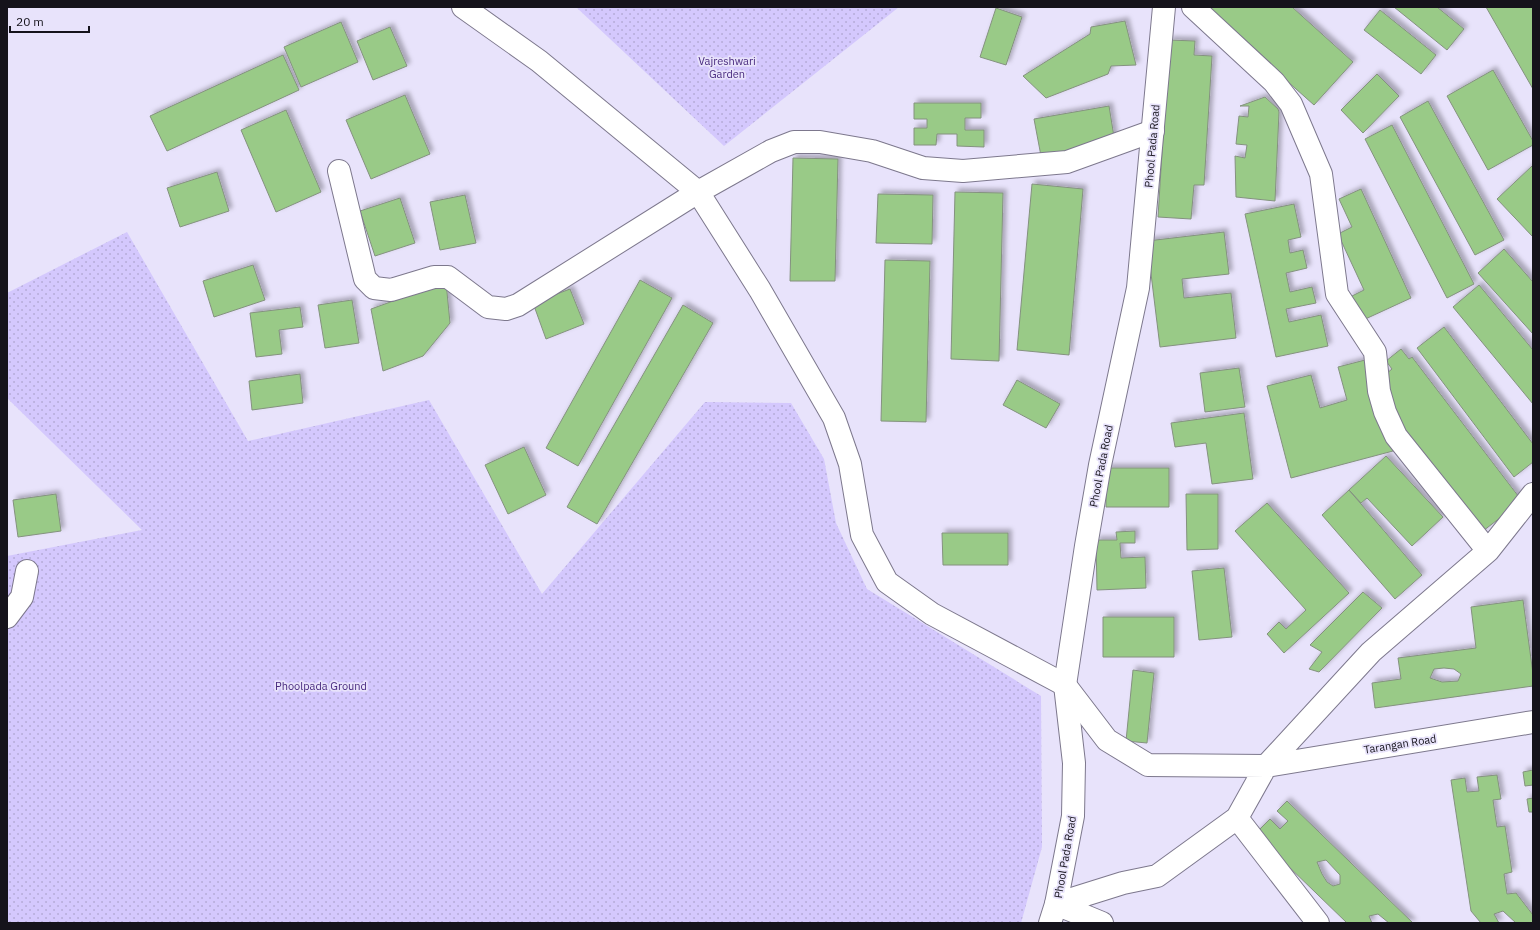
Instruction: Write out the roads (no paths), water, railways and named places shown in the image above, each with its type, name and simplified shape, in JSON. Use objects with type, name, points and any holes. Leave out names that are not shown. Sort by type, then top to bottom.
[{"type":"street","points":[[463,7],[539,61],[698,192],[760,290],[834,418],[850,464],[862,534],[887,582],[932,614],[1065,685]]},
{"type":"street","name":"Phool Pada Road","points":[[1053,914],[1073,816],[1074,762],[1065,685],[1100,465],[1138,288],[1164,7]]},
{"type":"street","points":[[1193,7],[1274,82],[1291,104],[1321,174],[1337,294],[1375,352],[1379,391],[1385,412],[1396,436],[1488,551]]},
{"type":"street","points":[[339,171],[365,279],[374,288],[391,290],[434,277],[448,277],[488,307],[506,310],[518,305],[698,192],[771,151],[794,142],[820,142],[872,151],[923,168],[963,171],[1067,162],[1153,131]]},
{"type":"street","points":[[1053,914],[1123,882],[1157,876],[1237,818],[1266,766],[1371,652],[1488,551],[1533,494]]},
{"type":"street","points":[[7,617],[22,597],[27,571]]},
{"type":"street","name":"Tarangan Road","points":[[1065,685],[1107,740],[1148,765],[1266,766],[1533,722]]},
{"type":"street","points":[[1237,818],[1318,923]]},
{"type":"street","points":[[1053,914],[1102,923]]},
{"type":"park label","name":"Vajreshwari Garden","points":[[727,67]]},
{"type":"park label","name":"Phoolpada Ground","points":[[321,686]]}]
